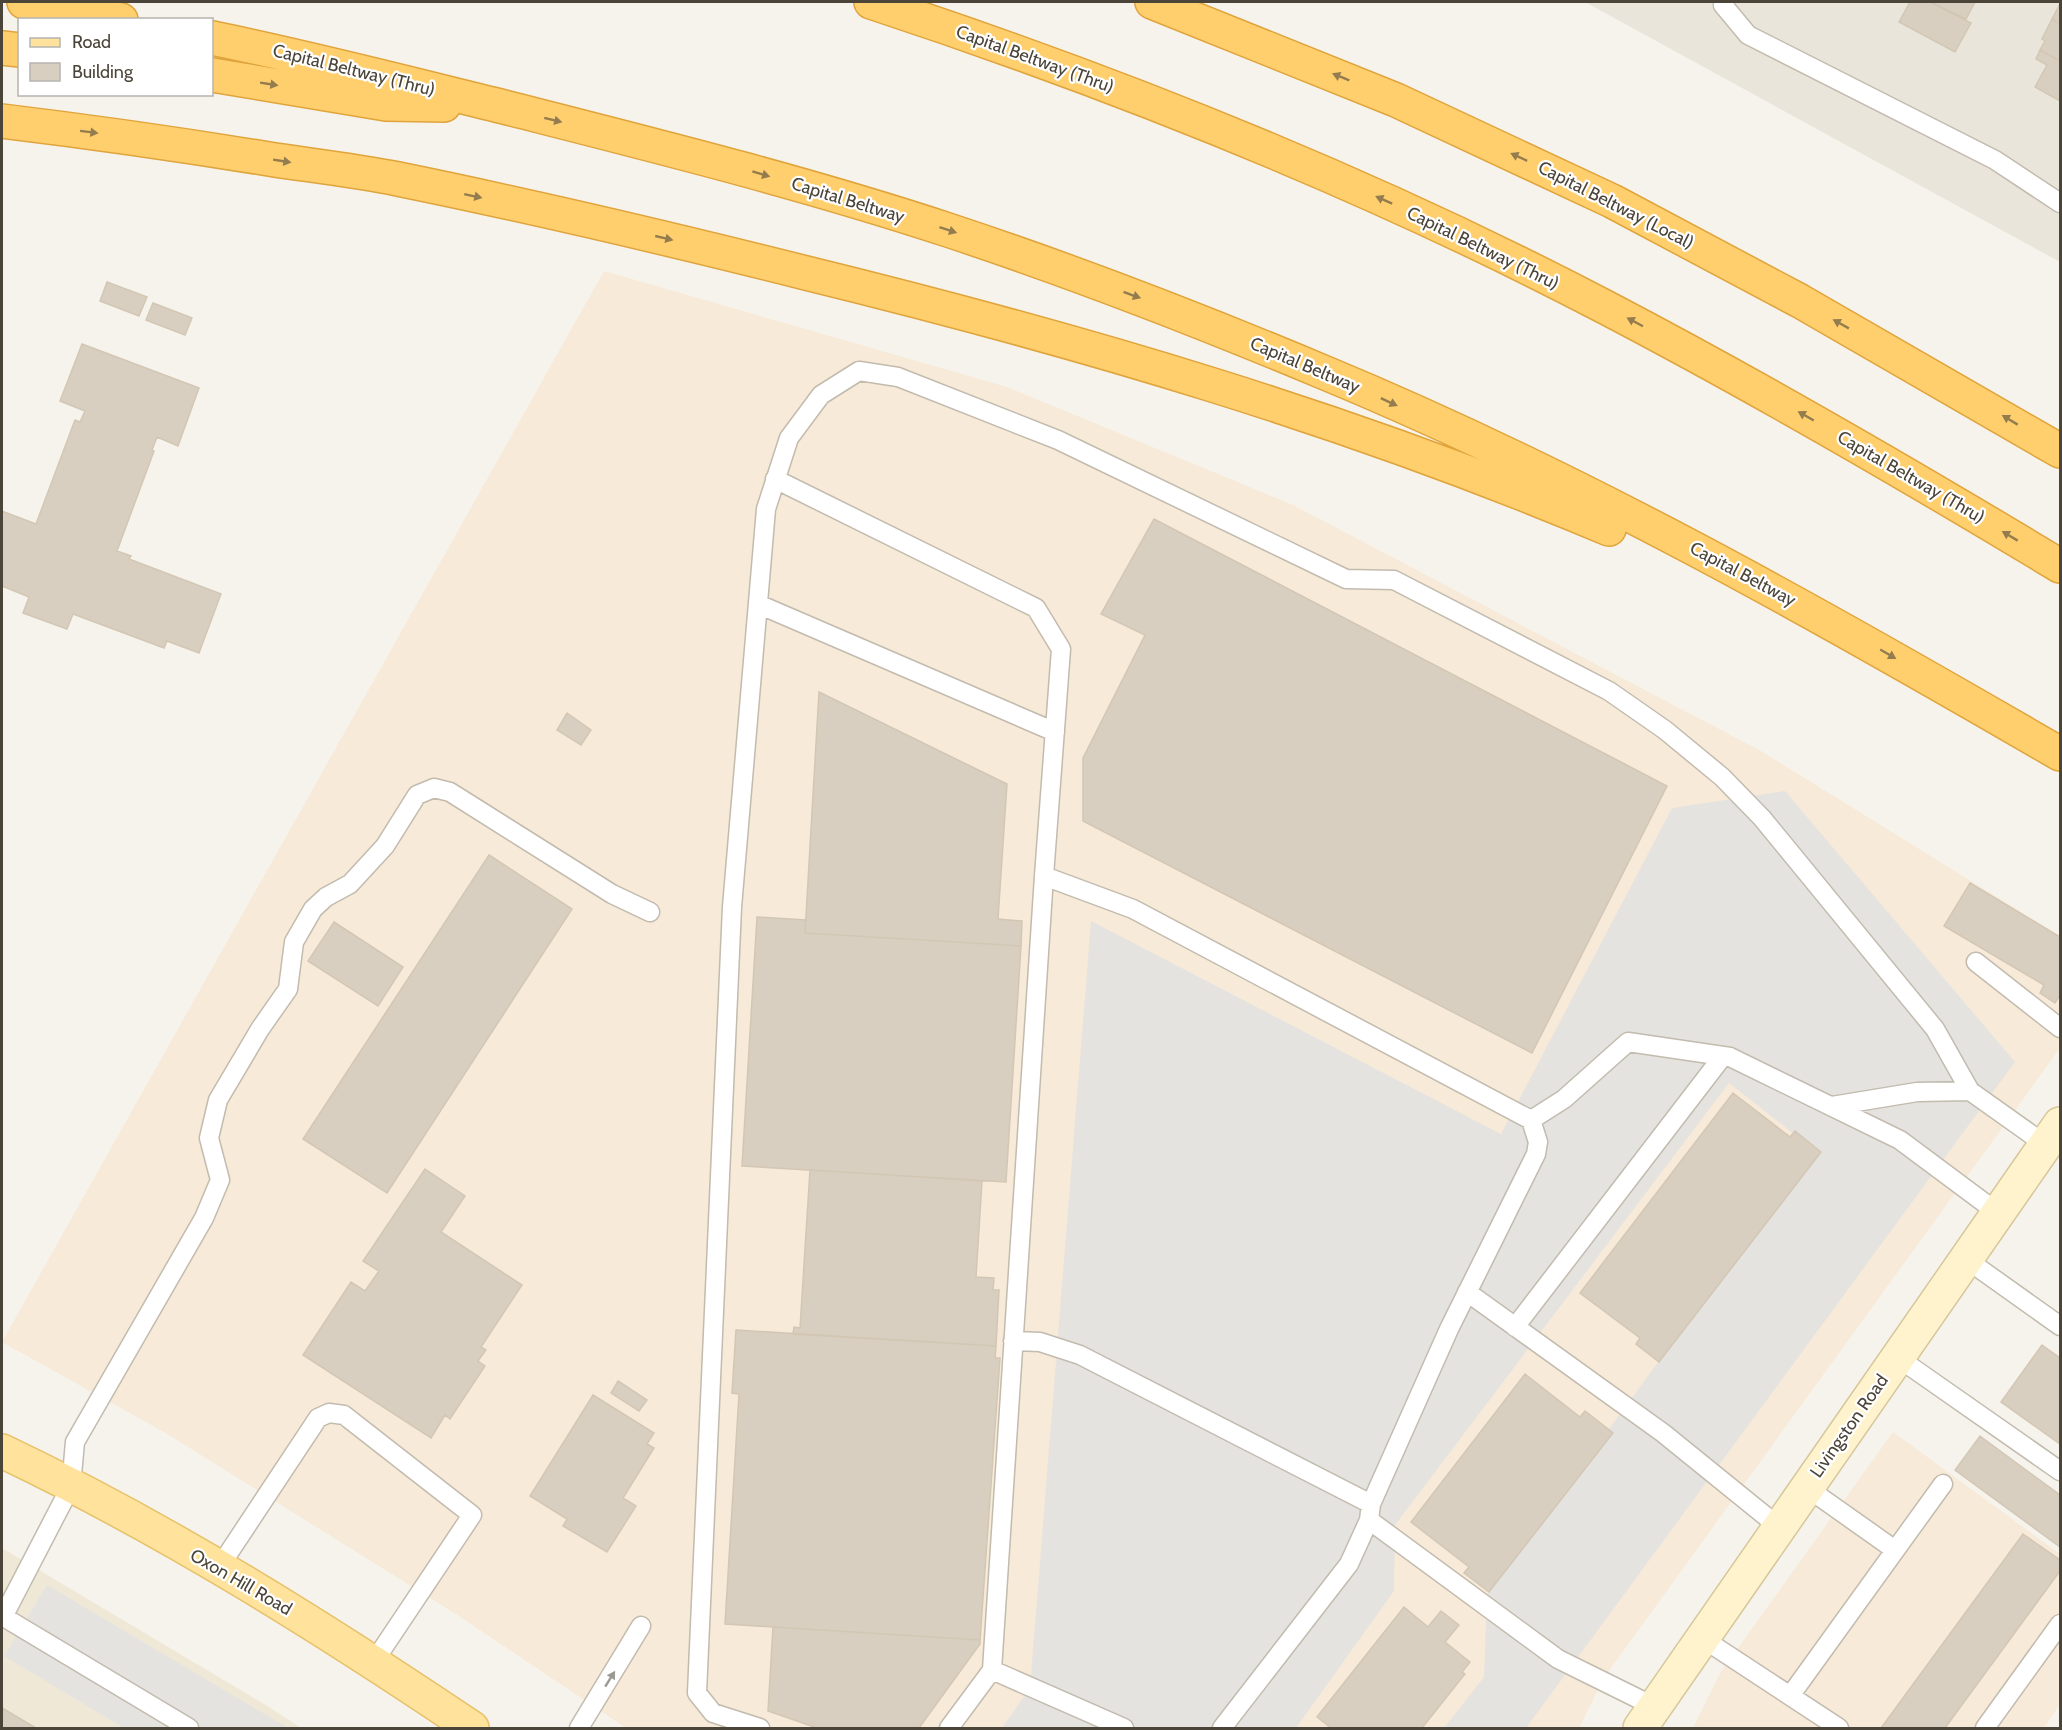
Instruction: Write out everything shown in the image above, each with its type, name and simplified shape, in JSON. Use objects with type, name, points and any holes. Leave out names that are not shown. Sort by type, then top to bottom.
[{"type":"highway","points":[[24,2],[110,18]]},
{"type":"highway","name":"Capital Beltway (Thru)","points":[[871,2],[983,39],[1198,120],[1391,203],[1602,305],[1756,387],[2061,566]]},
{"type":"highway","name":"Capital Beltway (Local)","points":[[1152,2],[1396,100],[1612,201],[1800,300],[2061,451]]},
{"type":"highway","name":"Capital Beltway (Thru)","points":[[213,38],[328,62],[496,106]]},
{"type":"highway","points":[[2,48],[18,51]]},
{"type":"highway","points":[[213,75],[386,104],[496,106]]},
{"type":"highway","name":"Capital Beltway","points":[[496,106],[705,158],[911,219],[1137,297],[1327,373],[1518,461],[1677,539],[1838,624],[2061,754]]},
{"type":"highway","points":[[2,121],[135,138],[395,178],[694,245],[896,295],[1113,354],[1317,417],[1512,488],[1838,624]]},
{"type":"main road","name":"Livingston Road","points":[[1648,1718],[1806,1487],[2053,1135]]},
{"type":"main road","name":"Oxon Hill Road","points":[[2,1451],[71,1486],[219,1569],[373,1663],[472,1728]]},
{"type":"lane","points":[[1725,2],[1723,5],[1748,35],[1995,160],[2061,203]]},
{"type":"lane","points":[[760,1728],[713,1713],[697,1693],[732,907],[766,509],[789,438],[821,395],[859,370],[898,377],[1058,440],[1346,579],[1394,580],[1609,691],[1665,730],[1722,777],[1762,818],[1935,1029],[1970,1091]]},
{"type":"lane","points":[[775,479],[1036,608],[1061,649],[992,1671],[949,1728]]},
{"type":"lane","points":[[758,604],[1055,732]]},
{"type":"lane","points":[[189,1728],[2,1616],[71,1486],[75,1442],[204,1218],[220,1180],[209,1138],[218,1100],[260,1029],[288,989],[294,942],[313,909],[326,897],[350,884],[385,846],[417,795],[434,788],[450,792],[612,894],[650,912]]},
{"type":"lane","points":[[1044,876],[1133,909],[1531,1120],[1538,1142],[1536,1154],[1467,1292],[1349,1563],[1222,1728]]},
{"type":"lane","points":[[1976,962],[2044,1018],[2061,1028]]},
{"type":"lane","points":[[1531,1120],[1564,1099],[1628,1042],[1730,1057],[1900,1140],[1998,1213]]},
{"type":"lane","points":[[1515,1327],[1723,1056]]},
{"type":"lane","points":[[1832,1106],[1917,1092],[1970,1091],[2053,1135]]},
{"type":"lane","points":[[1966,1259],[2061,1326]]},
{"type":"lane","points":[[1467,1292],[1663,1433],[1779,1527]]},
{"type":"lane","points":[[1013,1341],[1040,1342],[1080,1355],[1370,1512],[1558,1659],[1648,1718]]},
{"type":"lane","points":[[1897,1357],[2061,1471]]},
{"type":"lane","points":[[219,1569],[318,1418],[329,1413],[344,1415],[472,1515],[373,1663]]},
{"type":"lane","points":[[1790,1696],[1943,1484]]},
{"type":"lane","points":[[1806,1487],[1895,1550]]},
{"type":"lane","points":[[1985,1728],[2061,1624]]},
{"type":"lane","points":[[579,1728],[641,1626]]},
{"type":"lane","points":[[1702,1638],[1839,1728]]},
{"type":"lane","points":[[992,1671],[1124,1728]]},
{"type":"shaded area","points":[[1585,2],[2060,2],[2060,262]]},
{"type":"shaded area","points":[[604,271],[1007,387],[1293,505],[1761,751],[2060,936],[2060,1048],[1603,1679],[1579,1728],[626,1728],[456,1614],[164,1432],[2,1342]]},
{"type":"shaded area","points":[[1785,791],[2015,1062],[1526,1728],[1444,1728],[1484,1677],[1487,1595],[1814,1150],[1729,1083],[1395,1525],[1394,1591],[1296,1728],[1002,1728],[1030,1688],[1091,921],[1501,1134],[1672,808]]},
{"type":"shaded area","points":[[1893,1432],[2060,1554],[2060,1704],[2044,1728],[1693,1728],[1720,1673]]},
{"type":"shaded area","points":[[2,1548],[269,1707],[301,1728],[2,1728]]},
{"type":"shaded area","points":[[47,1585],[288,1728],[124,1728],[4,1656]]},
{"type":"building","points":[[1910,2],[1930,2],[1971,23],[1955,52],[1899,22]]},
{"type":"building","points":[[1930,2],[1975,2],[1966,19]]},
{"type":"building","points":[[2060,4],[2060,24],[2052,19]]},
{"type":"building","points":[[2052,19],[2060,24],[2060,61],[2040,50],[2045,41],[2042,39]]},
{"type":"building","points":[[2040,50],[2060,61],[2060,101],[2035,87],[2047,65],[2036,59]]},
{"type":"building","points":[[107,282],[147,297],[139,316],[100,301]]},
{"type":"building","points":[[153,303],[192,318],[185,335],[146,320]]},
{"type":"building","points":[[82,344],[199,388],[178,446],[157,437],[152,450],[154,451],[117,551],[131,556],[129,559],[221,594],[199,653],[167,641],[164,648],[73,614],[67,629],[23,613],[29,597],[2,586],[2,511],[36,524],[75,420],[80,422],[85,411],[60,401]]},
{"type":"building","points":[[1154,519],[1667,786],[1532,1053],[1083,821],[1083,758],[1145,635],[1101,614]]},
{"type":"building","points":[[819,692],[1007,784],[998,919],[1022,921],[1021,946],[805,933]]},
{"type":"building","points":[[567,713],[591,730],[581,745],[557,730]]},
{"type":"building","points":[[489,855],[572,909],[387,1193],[303,1139]]},
{"type":"building","points":[[1970,883],[2060,937],[2060,995],[2055,1003],[2040,993],[2044,985],[1944,926]]},
{"type":"building","points":[[757,917],[806,920],[805,933],[1021,946],[1006,1182],[742,1166]]},
{"type":"building","points":[[334,922],[403,967],[378,1006],[308,961]]},
{"type":"building","points":[[1733,1093],[1790,1137],[1795,1131],[1821,1152],[1659,1362],[1636,1344],[1640,1338],[1580,1293]]},
{"type":"building","points":[[425,1169],[465,1196],[441,1232],[522,1285],[481,1347],[486,1350],[478,1361],[485,1366],[450,1419],[445,1415],[431,1438],[303,1355],[351,1282],[365,1291],[379,1271],[363,1261]]},
{"type":"building","points":[[810,1170],[982,1181],[976,1277],[994,1278],[993,1290],[999,1290],[996,1346],[793,1334],[794,1327],[800,1328]]},
{"type":"building","points":[[736,1330],[996,1346],[995,1358],[1000,1358],[980,1640],[725,1624],[739,1394],[732,1393]]},
{"type":"building","points":[[2042,1345],[2060,1358],[2060,1444],[2001,1402]]},
{"type":"building","points":[[1525,1374],[1580,1417],[1585,1411],[1613,1433],[1489,1592],[1464,1573],[1469,1567],[1411,1522]]},
{"type":"building","points":[[618,1381],[647,1400],[639,1411],[611,1393]]},
{"type":"building","points":[[593,1395],[654,1433],[647,1444],[654,1448],[623,1498],[636,1506],[607,1552],[563,1526],[567,1519],[530,1496]]},
{"type":"building","points":[[1980,1436],[2060,1495],[2060,1547],[1955,1470]]},
{"type":"building","points":[[2023,1534],[2060,1560],[2060,1571],[1945,1728],[1881,1728]]},
{"type":"building","points":[[1404,1607],[1428,1627],[1441,1611],[1459,1625],[1445,1642],[1470,1662],[1462,1672],[1465,1674],[1422,1728],[1331,1728],[1317,1717]]},
{"type":"building","points":[[773,1627],[980,1640],[980,1644],[919,1728],[817,1728],[768,1711]]},
{"type":"building","points":[[2,1708],[36,1728],[2,1728]]},
{"type":"building","points":[[2,1708],[36,1728],[2,1728]]}]
